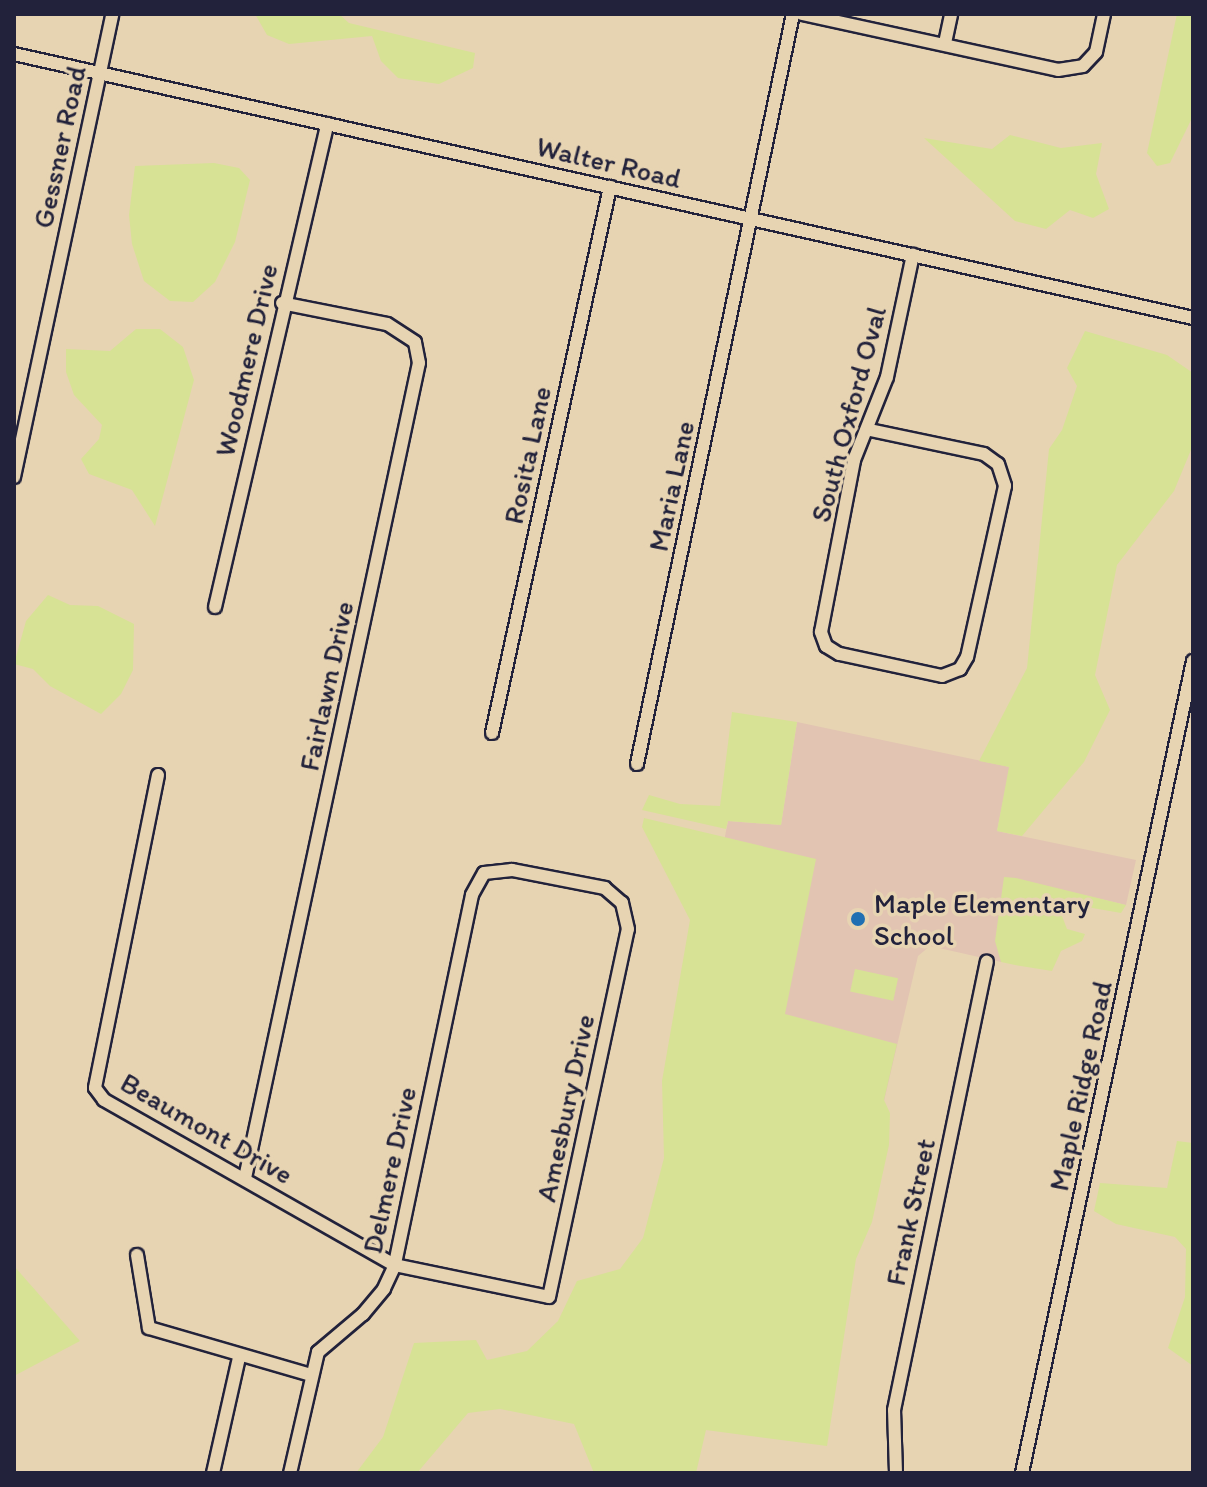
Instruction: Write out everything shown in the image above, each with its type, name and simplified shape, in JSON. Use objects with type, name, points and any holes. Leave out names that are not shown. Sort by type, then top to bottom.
[{"type":"street","name":"Gessner Road","points":[[14,477],[112,14]]},
{"type":"street","name":"Maria Lane","points":[[637,764],[753,219],[793,14]]},
{"type":"street","points":[[802,14],[1058,70],[1083,66],[1096,52],[1104,14]]},
{"type":"street","points":[[945,43],[951,14]]},
{"type":"street","name":"Walter Road","points":[[14,54],[1193,318]]},
{"type":"street","name":"Woodmere Drive","points":[[215,607],[282,303],[327,124]]},
{"type":"street","name":"Rosita Lane","points":[[492,733],[610,187]]},
{"type":"street","name":"South Oxford Oval","points":[[870,430],[984,454],[998,464],[1005,486],[967,657],[960,669],[942,676],[839,654],[826,646],[821,632],[854,460],[870,430],[887,377],[913,255]]},
{"type":"street","name":"Fairlawn Drive","points":[[245,1178],[419,363],[415,342],[387,324],[282,303]]},
{"type":"street","points":[[14,400],[29,404]]},
{"type":"street","name":"Maple Ridge Road","points":[[1022,1473],[1193,661]]},
{"type":"street","name":"Beaumont Drive","points":[[158,775],[95,1088],[104,1100],[395,1265],[549,1297]]},
{"type":"street","name":"Amesbury Drive","points":[[472,895],[484,873],[512,870],[605,888],[622,903],[628,929],[549,1297]]},
{"type":"street","name":"Delmere Drive","points":[[290,1473],[318,1352],[363,1314],[384,1289],[395,1265],[472,895]]},
{"type":"street","name":"Frank Street","points":[[896,1473],[894,1410],[987,962]]},
{"type":"street","points":[[137,1255],[149,1328],[239,1358],[311,1375]]},
{"type":"street","points":[[213,1473],[239,1358]]},
{"type":"shaded area","name":"Maple Elementary School","points":[[797,722],[1010,767],[997,831],[1136,860],[1126,905],[1016,879],[1001,962],[930,946],[918,956],[884,1101],[682,1054],[728,821],[781,825]]},
{"type":"green space","points":[[255,14],[339,14],[349,23],[475,53],[473,68],[439,84],[398,78],[381,61],[372,36],[289,44],[267,35]]},
{"type":"green space","points":[[1177,14],[1193,14],[1193,116],[1170,163],[1157,166],[1147,153]]},
{"type":"green space","points":[[1010,135],[1061,148],[1102,143],[1096,174],[1109,209],[1093,218],[1070,210],[1046,229],[1015,221],[924,138],[992,149]]},
{"type":"green space","points":[[214,163],[239,168],[250,180],[235,242],[215,282],[193,302],[170,301],[144,281],[132,244],[129,215],[135,166]]},
{"type":"green space","points":[[136,329],[160,329],[183,347],[194,380],[155,526],[132,490],[89,474],[81,459],[99,439],[102,425],[74,395],[66,372],[66,349],[110,351]]},
{"type":"green space","points":[[1085,331],[1167,355],[1193,373],[1193,445],[1174,491],[1117,565],[1095,675],[1110,710],[1084,762],[1022,836],[997,831],[1009,767],[979,761],[1027,668],[1049,449],[1062,430],[1077,386],[1067,368]]},
{"type":"green space","points":[[48,595],[70,605],[98,606],[134,624],[133,670],[121,694],[101,714],[50,686],[33,669],[14,664],[26,621]]},
{"type":"green space","points":[[732,712],[797,722],[781,825],[728,821],[726,829],[642,810],[649,795],[680,804],[720,806]]},
{"type":"green space","points":[[644,818],[816,859],[785,1014],[897,1044],[884,1100],[890,1113],[889,1145],[872,1222],[856,1259],[827,1446],[706,1430],[696,1473],[594,1473],[574,1424],[500,1409],[468,1413],[417,1473],[356,1473],[383,1437],[414,1343],[476,1340],[487,1360],[527,1351],[558,1321],[577,1281],[620,1269],[643,1238],[664,1158],[662,1081],[690,920],[642,827]]},
{"type":"green space","points":[[1004,877],[1126,905],[1121,913],[1081,906],[1062,916],[1067,929],[1085,934],[1082,941],[1061,951],[1052,971],[1001,962],[995,941]]},
{"type":"green space","points":[[855,969],[898,978],[893,1001],[850,991]]},
{"type":"green space","points":[[1177,1141],[1193,1143],[1193,1366],[1168,1348],[1185,1297],[1186,1249],[1175,1237],[1116,1224],[1094,1211],[1100,1183],[1167,1188]]},
{"type":"green space","points":[[14,1266],[80,1341],[14,1376]]},
{"type":"place","name":"Maple Elementary School","points":[[858,919]]}]
